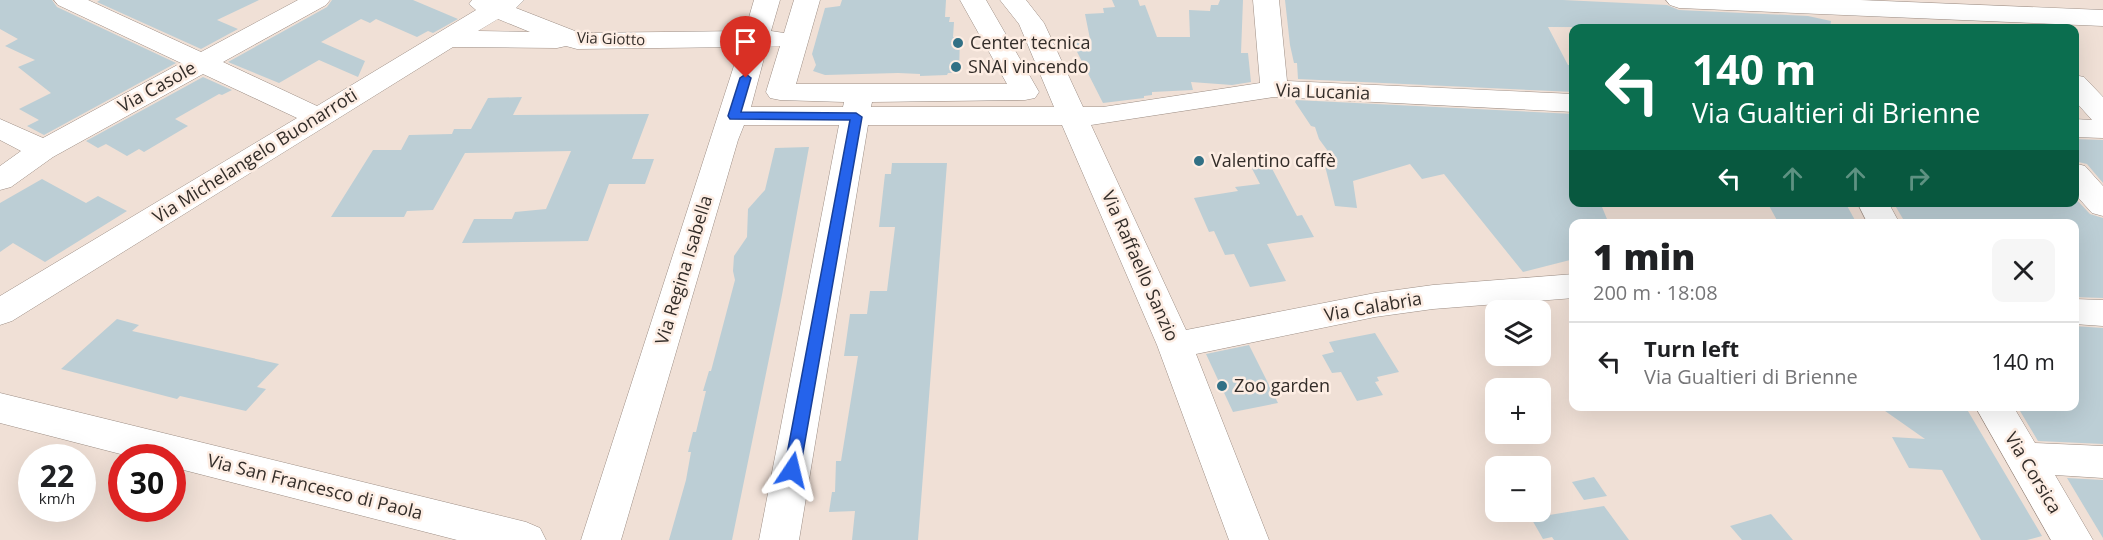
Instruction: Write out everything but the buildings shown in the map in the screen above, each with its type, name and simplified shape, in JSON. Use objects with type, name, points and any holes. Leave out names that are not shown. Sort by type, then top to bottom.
[{"type":"street","points":[[67,0],[318,117]]},
{"type":"street","name":"Via Casole","points":[[0,180],[43,150],[317,0]]},
{"type":"street","name":"Via Regina Isabella","points":[[601,540],[723,141],[734,116],[767,0]]},
{"type":"street","points":[[807,0],[780,92],[858,106]]},
{"type":"street","points":[[734,116],[1025,92],[973,0]]},
{"type":"street","name":"Via Raffaello Sanzio","points":[[1013,0],[1031,23],[1046,54],[1175,345],[1249,540]]},
{"type":"street","points":[[1266,0],[1274,89]]},
{"type":"street","points":[[1679,0],[1942,13],[2103,18]]},
{"type":"street","points":[[1751,2],[1765,24]]},
{"type":"street","name":"Via Giotto","points":[[493,3],[577,41],[796,39]]},
{"type":"street","name":"Via Michelangelo Buonarroti","points":[[0,312],[446,39],[493,3]]},
{"type":"street","points":[[446,39],[577,41]]},
{"type":"street","points":[[1007,60],[1046,54]]},
{"type":"street","name":"Via Lucania","points":[[858,106],[1075,117],[1103,116],[1274,89],[1569,103]]},
{"type":"street","points":[[2079,89],[2103,114]]},
{"type":"street","points":[[779,540],[858,106]]},
{"type":"street","points":[[0,128],[43,150]]},
{"type":"street","points":[[2079,128],[2103,129]]},
{"type":"street","points":[[2079,179],[2103,206]]},
{"type":"street","name":"Via Calabria","points":[[1175,345],[1386,303],[1569,286]]},
{"type":"street","points":[[2079,311],[2103,313]]},
{"type":"street","name":"Via San Francesco di Paola","points":[[0,408],[526,540]]},
{"type":"street","name":"Via Corsica","points":[[1996,411],[2073,540]]},
{"type":"street","points":[[2023,458],[2103,462]]},
{"type":"place","name":"Center tecnica","points":[[958,43]]},
{"type":"place","name":"SNAI vincendo","points":[[956,67]]},
{"type":"place","name":"Valentino caffè","points":[[1199,161]]},
{"type":"place","name":"Zoo garden","points":[[1222,386]]},
{"type":"route","points":[[746,78],[734,116],[856,117],[792,470]]}]
